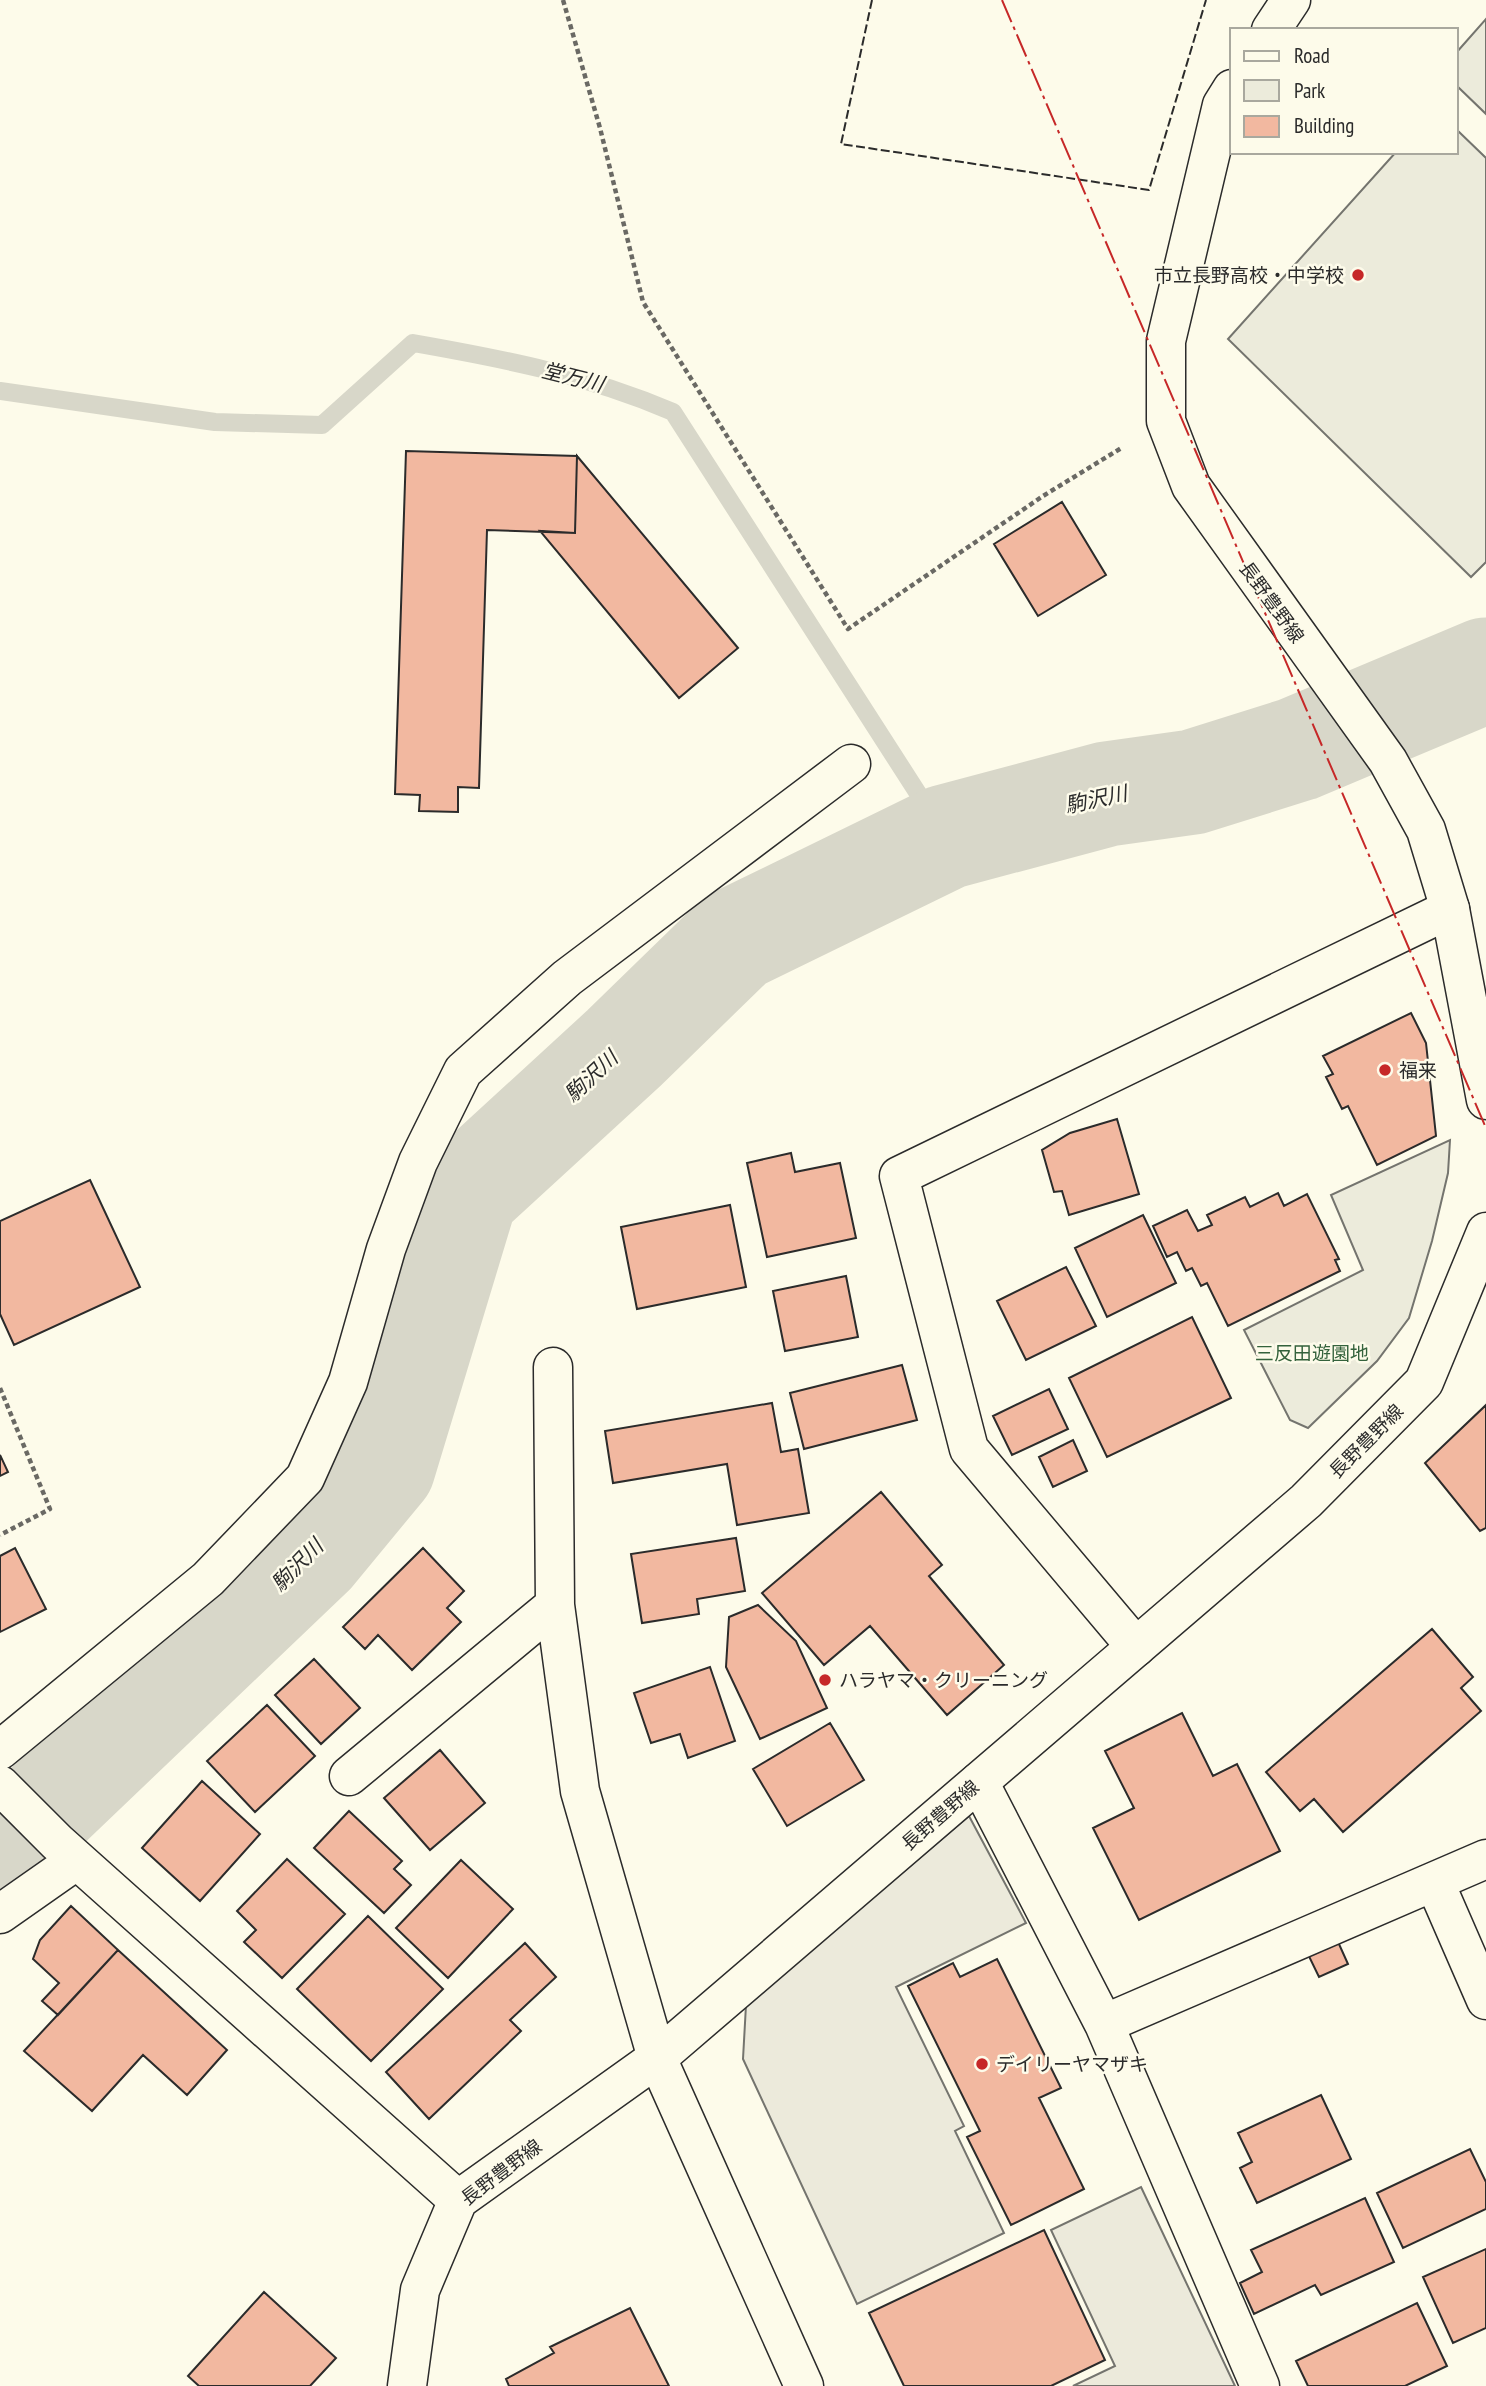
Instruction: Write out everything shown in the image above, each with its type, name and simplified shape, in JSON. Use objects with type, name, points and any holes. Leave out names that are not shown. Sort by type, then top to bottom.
[{"type":"street","points":[[1272,28],[1291,0]]},
{"type":"street","name":"長野豊野線","points":[[1230,92],[1222,105],[1166,341],[1166,421],[1191,486],[1388,761],[1426,830],[1450,909],[1486,1100]]},
{"type":"street","points":[[0,1749],[208,1579],[305,1478],[348,1382],[386,1249],[418,1162],[463,1071],[566,978],[851,764]]},
{"type":"street","points":[[1136,1647],[970,1449],[899,1176],[1450,909]]},
{"type":"street","name":"長野豊野線","points":[[407,2386],[420,2290],[458,2200],[657,2058],[1306,1501],[1424,1382],[1486,1233]]},
{"type":"street","points":[[553,1367],[555,1605],[580,1791],[657,2058],[804,2386]]},
{"type":"street","points":[[349,1776],[555,1605]]},
{"type":"street","points":[[979,1782],[1104,2024],[1260,2386]]},
{"type":"street","points":[[0,1785],[67,1851],[458,2200]]},
{"type":"street","points":[[0,1914],[67,1851]]},
{"type":"street","points":[[1104,2024],[1486,1859]]},
{"type":"street","points":[[1434,1883],[1486,2000]]},
{"type":"path","points":[[563,0],[600,128],[643,302],[848,629],[1043,495],[1166,421]]},
{"type":"path","points":[[0,1388],[50,1509],[0,1535]]},
{"type":"green space","points":[[1486,19],[1486,114],[1458,87],[1458,51]]},
{"type":"green space","points":[[1458,131],[1486,158],[1486,562],[1471,577],[1228,339],[1394,154],[1458,154]]},
{"type":"green space","name":"三反田遊園地","points":[[1450,1140],[1448,1173],[1432,1241],[1409,1318],[1377,1361],[1308,1428],[1290,1420],[1244,1330],[1363,1270],[1331,1195]]},
{"type":"shaded area","points":[[969,1816],[1026,1923],[896,1987],[964,2126],[955,2131],[1004,2233],[857,2304],[743,2059],[746,2005]]},
{"type":"shaded area","points":[[1141,2187],[1235,2386],[1073,2386],[1115,2366],[1051,2230]]},
{"type":"building","points":[[406,451],[577,456],[575,533],[487,530],[479,788],[458,787],[458,812],[419,811],[420,795],[395,794]]},
{"type":"building","points":[[577,456],[738,648],[679,698],[540,531],[575,533]]},
{"type":"building","points":[[1062,502],[1106,575],[1038,616],[994,544]]},
{"type":"building","points":[[1411,1013],[1426,1043],[1436,1136],[1377,1165],[1348,1106],[1342,1109],[1326,1077],[1333,1074],[1323,1056]]},
{"type":"building","points":[[1117,1119],[1139,1194],[1069,1215],[1062,1191],[1054,1192],[1042,1150],[1070,1133]]},
{"type":"building","points":[[791,1153],[795,1172],[840,1163],[856,1238],[767,1257],[747,1163]]},
{"type":"building","points":[[90,1180],[140,1287],[14,1345],[0,1314],[0,1221]]},
{"type":"building","points":[[1278,1193],[1284,1206],[1307,1194],[1339,1259],[1335,1260],[1340,1271],[1228,1326],[1207,1283],[1201,1286],[1192,1268],[1186,1271],[1177,1252],[1167,1257],[1153,1226],[1187,1210],[1198,1231],[1212,1225],[1207,1215],[1245,1197],[1250,1207]]},
{"type":"building","points":[[730,1205],[746,1287],[637,1309],[621,1227]]},
{"type":"building","points":[[1143,1215],[1176,1283],[1107,1317],[1075,1248]]},
{"type":"building","points":[[1066,1267],[1096,1326],[1026,1360],[997,1301]]},
{"type":"building","points":[[846,1276],[858,1337],[785,1351],[773,1291]]},
{"type":"building","points":[[1192,1317],[1231,1398],[1107,1457],[1069,1378]]},
{"type":"building","points":[[902,1365],[917,1420],[804,1449],[790,1393]]},
{"type":"building","points":[[1049,1389],[1068,1429],[1012,1455],[993,1416]]},
{"type":"building","points":[[772,1403],[781,1452],[798,1449],[809,1513],[737,1525],[727,1464],[613,1483],[605,1431]]},
{"type":"building","points":[[1486,1405],[1486,1528],[1480,1531],[1425,1463]]},
{"type":"building","points":[[1073,1440],[1087,1471],[1053,1487],[1039,1457]]},
{"type":"building","points":[[0,1455],[8,1472],[0,1476]]},
{"type":"building","points":[[881,1492],[942,1565],[929,1576],[1004,1665],[947,1715],[870,1626],[824,1665],[762,1593]]},
{"type":"building","points":[[736,1538],[745,1591],[697,1599],[699,1614],[642,1623],[631,1554]]},
{"type":"building","points":[[15,1548],[46,1609],[0,1632],[0,1556]]},
{"type":"building","points":[[423,1548],[464,1591],[447,1608],[461,1622],[412,1670],[378,1635],[365,1649],[343,1627]]},
{"type":"building","points":[[758,1605],[796,1641],[827,1708],[760,1739],[726,1667],[729,1617]]},
{"type":"building","points":[[1432,1629],[1473,1677],[1461,1688],[1481,1711],[1343,1832],[1314,1799],[1300,1811],[1266,1772]]},
{"type":"building","points":[[314,1659],[360,1708],[321,1744],[275,1695]]},
{"type":"building","points":[[710,1667],[735,1741],[688,1758],[680,1734],[651,1743],[634,1693]]},
{"type":"building","points":[[267,1705],[315,1756],[255,1812],[207,1761]]},
{"type":"building","points":[[1182,1713],[1213,1776],[1237,1764],[1280,1851],[1139,1920],[1093,1828],[1134,1808],[1105,1751]]},
{"type":"building","points":[[830,1723],[864,1780],[787,1826],[753,1769]]},
{"type":"building","points":[[440,1750],[485,1803],[430,1850],[384,1798]]},
{"type":"building","points":[[202,1781],[260,1834],[200,1901],[142,1848]]},
{"type":"building","points":[[349,1811],[402,1861],[394,1869],[411,1885],[384,1913],[314,1848]]},
{"type":"building","points":[[287,1859],[345,1914],[282,1978],[244,1942],[256,1930],[237,1911]]},
{"type":"building","points":[[461,1860],[513,1909],[448,1978],[396,1928]]},
{"type":"building","points":[[71,1906],[118,1950],[58,2015],[42,2001],[59,1983],[33,1959],[40,1940]]},
{"type":"building","points":[[368,1916],[443,1989],[371,2061],[297,1989]]},
{"type":"building","points":[[1334,1933],[1348,1964],[1319,1977],[1304,1946]]},
{"type":"building","points":[[525,1943],[556,1977],[510,2020],[521,2031],[429,2119],[386,2072]]},
{"type":"building","points":[[118,1950],[227,2050],[187,2095],[143,2055],[92,2111],[24,2051]]},
{"type":"building","points":[[997,1959],[1061,2088],[1039,2098],[1084,2189],[1011,2225],[967,2137],[980,2131],[908,1986],[953,1963],[960,1977]]},
{"type":"building","points":[[1321,2095],[1351,2159],[1257,2203],[1240,2168],[1252,2162],[1238,2133]]},
{"type":"building","points":[[1470,2149],[1486,2182],[1486,2209],[1403,2248],[1377,2193]]},
{"type":"building","points":[[1365,2198],[1394,2262],[1321,2295],[1315,2285],[1254,2314],[1240,2283],[1262,2272],[1251,2250]]},
{"type":"building","points":[[1044,2230],[1105,2360],[1051,2386],[904,2386],[869,2313]]},
{"type":"building","points":[[1486,2249],[1486,2328],[1453,2343],[1423,2277]]},
{"type":"building","points":[[264,2292],[336,2358],[310,2386],[199,2386],[188,2376]]},
{"type":"building","points":[[1417,2303],[1447,2366],[1405,2386],[1308,2386],[1296,2361]]},
{"type":"building","points":[[630,2308],[669,2386],[509,2386],[506,2379],[554,2353],[550,2347]]},
{"type":"waterway","name":"堂万川","points":[[0,391],[215,422],[322,425],[413,343],[513,362],[577,378],[673,412],[946,837]]},
{"type":"waterway","name":"駒沢川","points":[[0,1851],[312,1553],[383,1467],[466,1193],[624,1048],[735,940],[946,837],[1107,794],[1193,782],[1298,749],[1486,670]]},
{"type":"fence","points":[[872,0],[841,144],[1149,190],[1206,0]]},
{"type":"power","points":[[1002,0],[1486,1128]]},
{"type":"place","name":"市立長野高校・中学校","points":[[1358,275]]},
{"type":"place","name":"福来","points":[[1385,1070]]},
{"type":"place","name":"ハラヤマ・クリーニング","points":[[825,1680]]},
{"type":"place","name":"デイリーヤマザキ","points":[[982,2064]]}]
